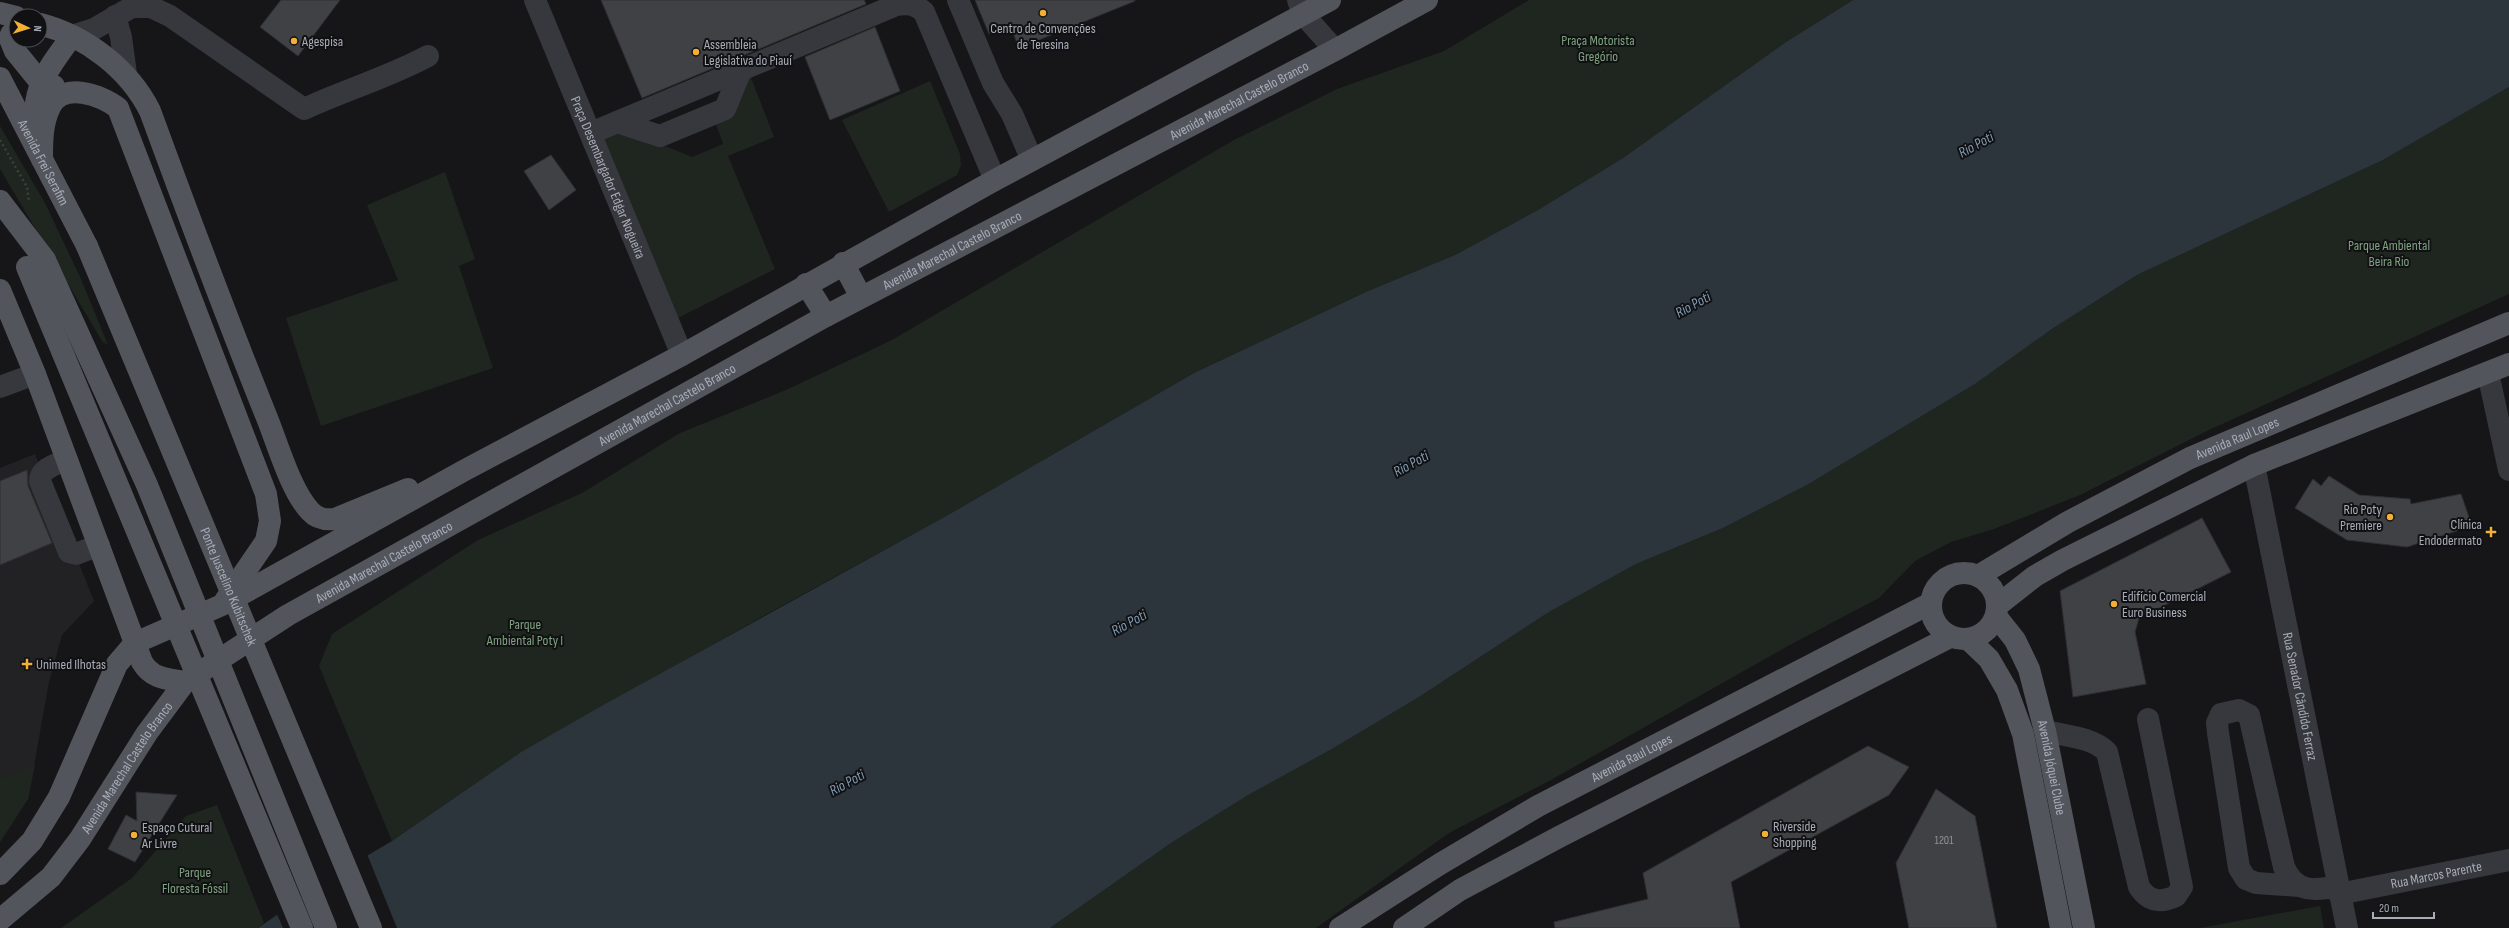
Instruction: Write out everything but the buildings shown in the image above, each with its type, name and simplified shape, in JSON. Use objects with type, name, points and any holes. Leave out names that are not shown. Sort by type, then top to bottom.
[{"type":"main road","points":[[0,874],[32,841],[59,797],[117,664],[135,643],[222,605],[464,470],[682,355],[806,284],[1032,160],[1301,7],[1330,0]]},
{"type":"main road","name":"Avenida Marechal Castelo Branco","points":[[0,920],[51,877],[80,839],[146,733],[185,682],[288,615],[861,297],[1335,50],[1427,0]]},
{"type":"main road","points":[[42,159],[33,114],[52,29],[95,50],[126,74],[141,93],[150,111],[299,497],[315,516],[326,520],[335,519],[416,486],[464,470]]},
{"type":"main road","points":[[14,48],[30,71],[41,83],[108,99],[118,108],[266,494],[269,528],[266,540],[222,605]]},
{"type":"main road","name":"Avenida Frei Serafim","points":[[0,78],[88,246]]},
{"type":"main road","points":[[42,159],[43,130],[50,106],[64,94],[79,92]]},
{"type":"main road","points":[[0,201],[36,264],[147,485],[326,928]]},
{"type":"main road","points":[[0,206],[36,264],[302,928]]},
{"type":"main road","name":"Ponte Juscelino Kubitschek","points":[[88,246],[370,928]]},
{"type":"main road","points":[[843,264],[861,297]]},
{"type":"main road","points":[[806,284],[826,316]]},
{"type":"main road","points":[[0,290],[35,374],[142,662],[153,675],[160,678],[185,682]]},
{"type":"main road","name":"Avenida Raul Lopes","points":[[1978,576],[2068,522],[2190,458],[2509,324]]},
{"type":"main road","points":[[1404,928],[1460,890],[1559,837],[1960,638],[1986,632],[1997,611],[2035,576],[2064,560],[2254,465],[2509,364]]},
{"type":"main road","points":[[251,454],[278,444]]},
{"type":"main road","points":[[1960,638],[1940,629],[1933,617],[1931,604],[1936,589],[1948,578],[1962,573],[1978,576],[1988,583],[1995,593],[1997,611]]},
{"type":"main road","name":"Avenida Raul Lopes","points":[[1340,928],[1440,864],[1538,806],[1931,604]]},
{"type":"main road","name":"Avenida Jóquei Clube","points":[[1997,611],[2015,640],[2029,669],[2045,731],[2084,928]]},
{"type":"main road","name":"Avenida Jóquei Clube","points":[[1960,638],[1989,659],[2007,690],[2023,734],[2061,928]]},
{"type":"street","name":"Praça Desembargador Edgar Nogueira","points":[[535,0],[591,132],[682,355]]},
{"type":"street","points":[[958,0],[993,83],[1012,114],[1032,160]]},
{"type":"street","points":[[591,132],[896,5],[906,3],[917,6],[924,12],[995,180]]},
{"type":"street","points":[[52,29],[94,29],[132,7],[144,6],[170,16],[304,109],[338,93],[405,68],[428,56]]},
{"type":"street","points":[[1301,7],[1335,50]]},
{"type":"street","points":[[115,16],[121,37],[126,74]]},
{"type":"street","points":[[617,122],[660,136],[725,109],[741,70]]},
{"type":"street","points":[[2488,373],[2509,470]]},
{"type":"street","points":[[0,388],[35,374]]},
{"type":"street","points":[[67,460],[47,468],[42,473],[40,481],[69,552],[76,554],[99,545]]},
{"type":"street","name":"Rua Senador Cândido Ferraz","points":[[2254,465],[2347,928]]},
{"type":"street","name":"Rua Marcos Parente","points":[[2299,886],[2289,879],[2284,867],[2249,715],[2239,710],[2221,714],[2217,723],[2218,733],[2239,868],[2246,879],[2256,883],[2339,890],[2509,860]]},
{"type":"street","points":[[2045,731],[2100,745],[2107,752],[2139,887],[2146,897],[2162,901],[2176,896],[2182,887],[2148,719]]},
{"type":"path","points":[[0,140],[27,187]]},
{"type":"shaded area","name":"Unimed Ilhotas","points":[[35,454],[94,601],[62,635],[49,682],[28,799],[0,842],[0,468]]},
{"type":"green space","name":"Parque Ambiental Poty I","points":[[1529,0],[1853,0],[1786,42],[1623,158],[1538,210],[1455,255],[1368,291],[1194,373],[948,515],[776,609],[521,752],[392,841],[319,666],[332,634],[478,540],[582,493],[680,433],[786,390],[890,341],[1234,140],[1337,89],[1444,51]]},
{"type":"green space","points":[[748,70],[774,137],[728,156],[775,269],[676,319],[599,133],[617,126],[692,157],[723,144],[716,124]]},
{"type":"green space","points":[[930,81],[960,154],[961,165],[957,175],[889,212],[842,120]]},
{"type":"green space","name":"Parque Ambiental Beira Rio","points":[[2509,87],[2509,294],[2209,430],[2080,495],[1994,529],[1951,542],[1915,561],[1879,598],[1786,647],[1551,780],[1449,833],[1316,928],[1050,928],[1171,843],[1250,794],[1332,749],[1419,697],[1549,612],[1636,564],[1723,528],[1807,485],[1975,384],[2052,329],[2137,275],[2383,160]]},
{"type":"green space","points":[[0,126],[45,203],[81,279],[108,345],[102,341],[0,169]]},
{"type":"green space","points":[[445,172],[475,259],[459,266],[493,368],[321,426],[286,318],[398,280],[367,205]]},
{"type":"green space","points":[[35,765],[28,799],[0,842],[0,779]]},
{"type":"green space","name":"Parque Floresta Fóssil","points":[[217,805],[264,923],[258,928],[61,928],[132,878],[186,816]]},
{"type":"green space","points":[[2320,906],[2324,928],[2200,928]]},
{"type":"water","name":"Rio Poti","points":[[1853,0],[2509,0],[2509,87],[2383,160],[2137,275],[2052,329],[1975,384],[1807,485],[1723,528],[1636,564],[1549,612],[1419,697],[1332,749],[1250,794],[1171,843],[1050,928],[258,928],[333,876],[392,841],[521,752],[605,704],[948,515],[1194,373],[1368,291],[1455,255],[1538,210],[1623,158],[1786,42]]},
{"type":"pier","points":[[367,854],[397,928],[283,928],[276,912]]},
{"type":"place","name":"Centro de Convenções de Teresina","points":[[1043,13]]},
{"type":"place","name":"Agespisa","points":[[294,41]]},
{"type":"place","name":"Assembleia Legislativa do Piauí","points":[[696,52]]},
{"type":"place","name":"Rio Poty Premiere","points":[[2390,517]]},
{"type":"place","name":"Clínica Endodermato","points":[[2491,532]]},
{"type":"place","name":"Edifício Comercial Euro Business","points":[[2114,604]]},
{"type":"place","name":"Unimed Ilhotas","points":[[27,664]]},
{"type":"place","name":"Riverside Shopping","points":[[1765,834]]},
{"type":"place","name":"Espaço Cutural Ar Livre","points":[[134,835]]},
{"type":"park label","name":"Praça Motorista Gregório","points":[[1598,48]]}]
